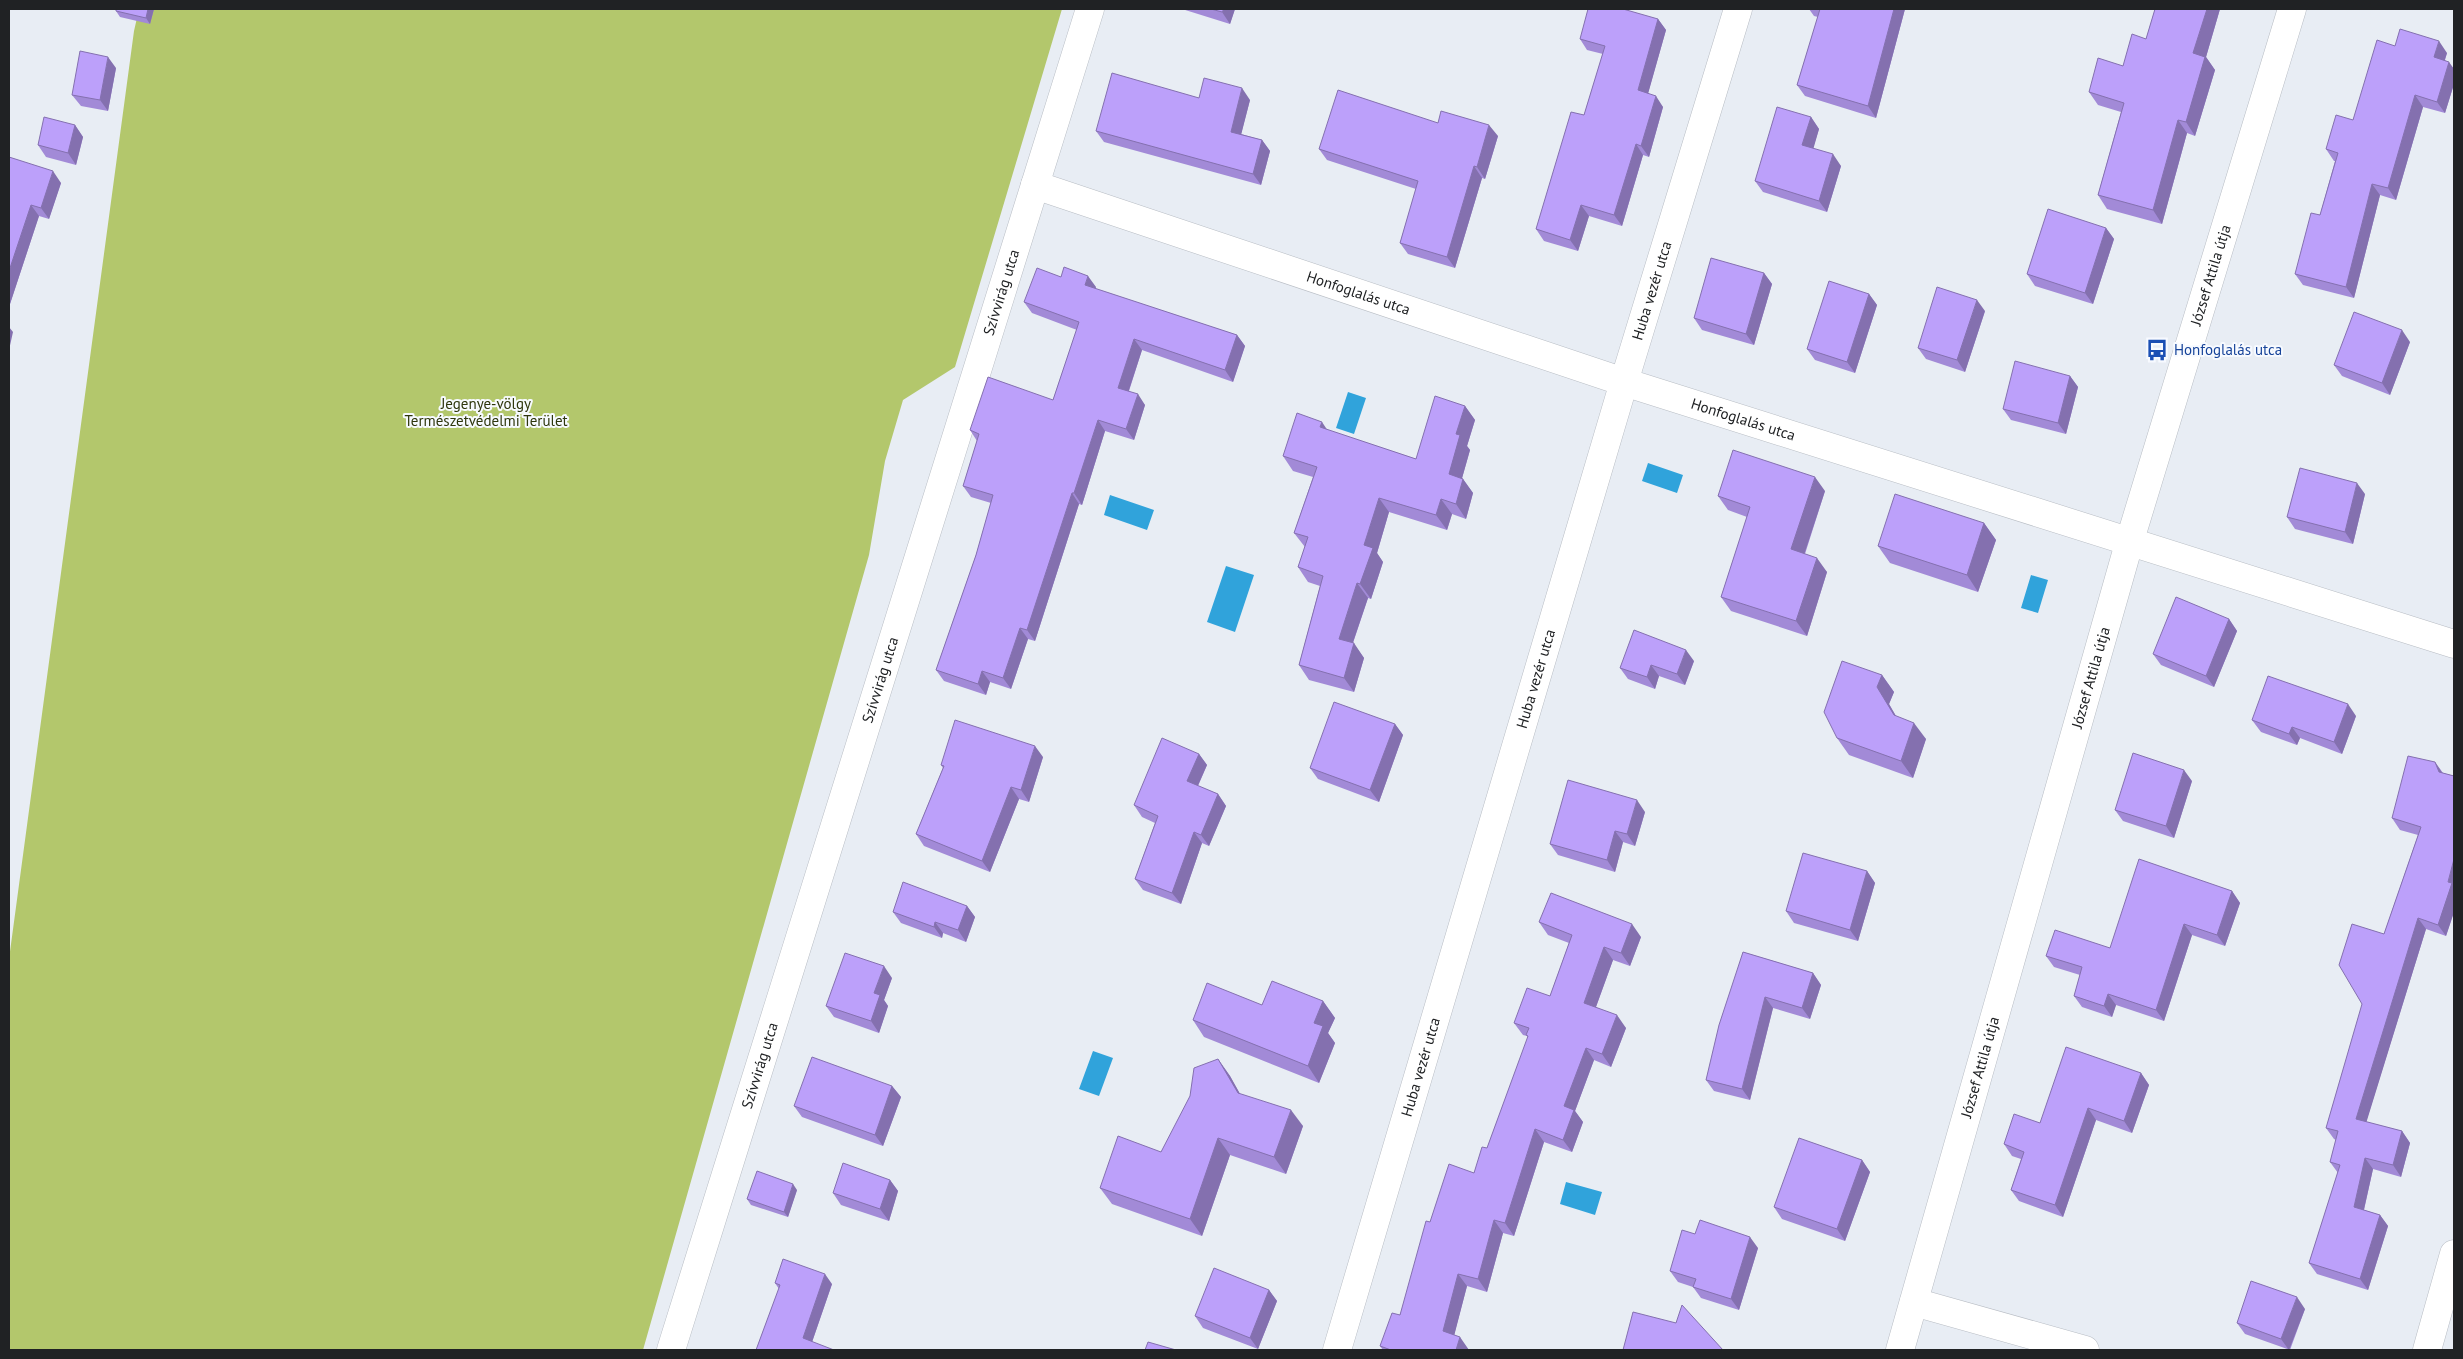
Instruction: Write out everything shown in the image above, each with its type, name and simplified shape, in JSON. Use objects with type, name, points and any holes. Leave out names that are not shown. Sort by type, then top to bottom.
[{"type":"street","name":"Szívvirág utca","points":[[671,1350],[1090,9]]},
{"type":"street","name":"Huba vezér utca","points":[[1337,1350],[1624,382],[1738,9]]},
{"type":"street","name":"József Attila útja","points":[[1900,1350],[2130,540],[2292,9]]},
{"type":"street","name":"Honfoglalás utca","points":[[1035,185],[1624,382],[2130,540],[2454,644]]},
{"type":"street","points":[[2427,1350],[2454,1254]]},
{"type":"street","points":[[1914,1302],[2085,1350]]},
{"type":"green space","name":"Jegenye-völgy Természetvédelmi Terület","points":[[139,9],[1062,9],[955,367],[903,400],[885,461],[869,555],[643,1350],[9,1350],[9,959],[134,31]]},
{"type":"water","points":[[1348,392],[1366,398],[1354,434],[1336,428]]},
{"type":"water","points":[[1648,463],[1683,475],[1677,493],[1642,481]]},
{"type":"water","points":[[1110,495],[1154,510],[1147,530],[1104,515]]},
{"type":"water","points":[[1226,566],[1254,575],[1235,632],[1207,622]]},
{"type":"water","points":[[2031,575],[2048,580],[2038,613],[2021,608]]},
{"type":"water","points":[[1093,1051],[1113,1058],[1099,1096],[1079,1089]]},
{"type":"water","points":[[1566,1182],[1602,1192],[1595,1215],[1560,1204]]},
{"type":"building","points":[[116,9],[148,9],[146,18],[116,11]]},
{"type":"building","points":[[1211,9],[1224,9],[1222,12]]},
{"type":"building","points":[[1588,9],[1623,9],[1658,19],[1638,90],[1656,96],[1641,146],[1636,144],[1614,215],[1581,205],[1570,240],[1536,229],[1571,112],[1584,115],[1605,46],[1580,39]]},
{"type":"building","points":[[1820,9],[1894,9],[1868,106],[1797,85]]},
{"type":"building","points":[[2155,9],[2207,9],[2193,53],[2205,57],[2186,122],[2178,120],[2153,210],[2098,195],[2124,103],[2089,92],[2098,58],[2123,66],[2132,34],[2146,39]]},
{"type":"building","points":[[2400,29],[2439,41],[2434,57],[2449,62],[2437,102],[2415,95],[2388,188],[2372,184],[2346,287],[2295,274],[2311,213],[2320,215],[2338,153],[2326,149],[2336,115],[2353,120],[2377,40],[2395,46]]},
{"type":"building","points":[[80,51],[108,57],[100,100],[72,95]]},
{"type":"building","points":[[1112,73],[1199,98],[1204,78],[1242,88],[1231,132],[1262,140],[1253,174],[1096,131]]},
{"type":"building","points":[[1338,90],[1438,123],[1441,111],[1489,125],[1477,167],[1474,166],[1447,257],[1400,243],[1418,181],[1319,149]]},
{"type":"building","points":[[1777,107],[1811,117],[1802,145],[1833,154],[1819,201],[1755,181]]},
{"type":"building","points":[[44,117],[75,125],[68,153],[38,145]]},
{"type":"building","points":[[9,157],[53,171],[41,208],[31,205],[9,271]]},
{"type":"building","points":[[2048,209],[2106,228],[2085,293],[2027,274]]},
{"type":"building","points":[[1711,258],[1764,273],[1746,334],[1694,318]]},
{"type":"building","points":[[1064,267],[1088,276],[1085,285],[1237,335],[1225,370],[1134,339],[1118,388],[1138,394],[1126,429],[1098,420],[1027,630],[1020,628],[1003,678],[982,671],[978,684],[936,670],[976,555],[993,495],[963,486],[979,434],[970,430],[988,377],[1053,400],[1079,322],[1024,302],[1037,268],[1061,277]]},
{"type":"building","points":[[1829,281],[1869,294],[1847,362],[1807,349]]},
{"type":"building","points":[[1937,287],[1977,300],[1957,360],[1918,348]]},
{"type":"building","points":[[2354,312],[2402,330],[2382,383],[2334,365]]},
{"type":"building","points":[[2015,361],[2070,376],[2058,423],[2003,409]]},
{"type":"building","points":[[1435,396],[1465,406],[1456,434],[1460,435],[1449,474],[1463,479],[1456,504],[1441,499],[1436,515],[1379,498],[1364,545],[1373,548],[1360,584],[1357,583],[1339,639],[1354,643],[1344,678],[1299,665],[1323,576],[1298,567],[1308,537],[1294,533],[1317,467],[1283,456],[1297,413],[1322,422],[1320,427],[1416,459]]},
{"type":"building","points":[[1733,450],[1815,477],[1791,549],[1817,558],[1796,621],[1721,597],[1750,507],[1718,496]]},
{"type":"building","points":[[2300,468],[2357,483],[2345,532],[2287,517]]},
{"type":"building","points":[[1895,494],[1984,523],[1967,575],[1878,546]]},
{"type":"building","points":[[2176,597],[2229,619],[2206,676],[2153,654]]},
{"type":"building","points":[[1634,630],[1686,650],[1677,674],[1651,665],[1647,677],[1620,668]]},
{"type":"building","points":[[1842,661],[1882,675],[1877,687],[1894,715],[1914,723],[1901,761],[1837,738],[1824,712]]},
{"type":"building","points":[[2268,676],[2348,704],[2334,742],[2292,727],[2289,734],[2252,720]]},
{"type":"building","points":[[1334,702],[1395,724],[1370,790],[1310,768]]},
{"type":"building","points":[[955,720],[1035,746],[1021,790],[1011,787],[982,861],[916,834],[944,766],[941,765]]},
{"type":"building","points":[[1162,738],[1199,754],[1187,781],[1218,794],[1201,835],[1194,832],[1172,893],[1135,879],[1158,816],[1134,805]]},
{"type":"building","points":[[2133,753],[2184,770],[2166,826],[2115,810]]},
{"type":"building","points":[[2408,756],[2435,762],[2439,772],[2454,776],[2454,859],[2448,882],[2452,883],[2438,925],[2418,918],[2356,1119],[2402,1131],[2393,1165],[2365,1158],[2354,1207],[2380,1215],[2360,1279],[2309,1263],[2340,1165],[2330,1162],[2338,1131],[2326,1128],[2362,1004],[2339,965],[2352,924],[2384,934],[2421,827],[2392,818]]},
{"type":"building","points":[[1568,780],[1637,800],[1627,834],[1615,831],[1607,860],[1550,844]]},
{"type":"building","points":[[1803,853],[1867,871],[1850,930],[1786,911]]},
{"type":"building","points":[[2139,859],[2232,891],[2217,935],[2184,924],[2156,1010],[2108,994],[2104,1006],[2074,996],[2082,967],[2046,956],[2055,930],[2110,948]]},
{"type":"building","points":[[903,882],[967,906],[958,930],[935,922],[934,927],[893,912]]},
{"type":"building","points":[[1551,893],[1632,924],[1621,953],[1604,947],[1584,1003],[1617,1015],[1602,1054],[1586,1048],[1564,1106],[1574,1110],[1563,1140],[1535,1129],[1505,1223],[1494,1220],[1478,1279],[1458,1274],[1443,1331],[1460,1337],[1456,1350],[1391,1350],[1380,1346],[1392,1313],[1400,1315],[1426,1221],[1430,1222],[1449,1164],[1474,1173],[1482,1147],[1487,1148],[1528,1036],[1526,1035],[1529,1028],[1514,1023],[1527,988],[1550,996],[1572,935],[1539,922]]},
{"type":"building","points":[[1743,952],[1813,973],[1802,1008],[1765,997],[1742,1089],[1706,1080],[1719,1025]]},
{"type":"building","points":[[845,953],[884,966],[874,993],[880,995],[871,1021],[826,1006]]},
{"type":"building","points":[[1272,981],[1323,1001],[1314,1023],[1323,1026],[1308,1066],[1193,1020],[1207,983],[1262,1005]]},
{"type":"building","points":[[2066,1047],[2141,1073],[2124,1121],[2088,1108],[2055,1205],[2011,1190],[2024,1152],[2004,1144],[2014,1114],[2040,1123]]},
{"type":"building","points":[[812,1057],[892,1086],[875,1135],[794,1106]]},
{"type":"building","points":[[1218,1059],[1238,1093],[1291,1110],[1274,1157],[1218,1138],[1190,1219],[1100,1188],[1118,1136],[1161,1152],[1190,1096],[1194,1068]]},
{"type":"building","points":[[1799,1138],[1862,1160],[1837,1229],[1774,1207]]},
{"type":"building","points":[[843,1163],[890,1180],[880,1209],[833,1193]]},
{"type":"building","points":[[757,1171],[793,1184],[784,1212],[747,1199]]},
{"type":"building","points":[[1700,1220],[1750,1237],[1731,1299],[1693,1287],[1696,1279],[1670,1271],[1682,1230],[1695,1234]]},
{"type":"building","points":[[783,1259],[825,1274],[803,1338],[834,1350],[756,1350],[780,1285],[775,1283]]},
{"type":"building","points":[[1214,1268],[1269,1290],[1250,1338],[1195,1316]]},
{"type":"building","points":[[2251,1281],[2297,1297],[2281,1339],[2237,1323]]},
{"type":"building","points":[[1682,1305],[1723,1350],[1623,1350],[1633,1312],[1676,1323]]},
{"type":"building","points":[[1148,1342],[1176,1350],[1145,1350]]},
{"type":"place","name":"Honfoglalás utca","points":[[2157,350]]}]
